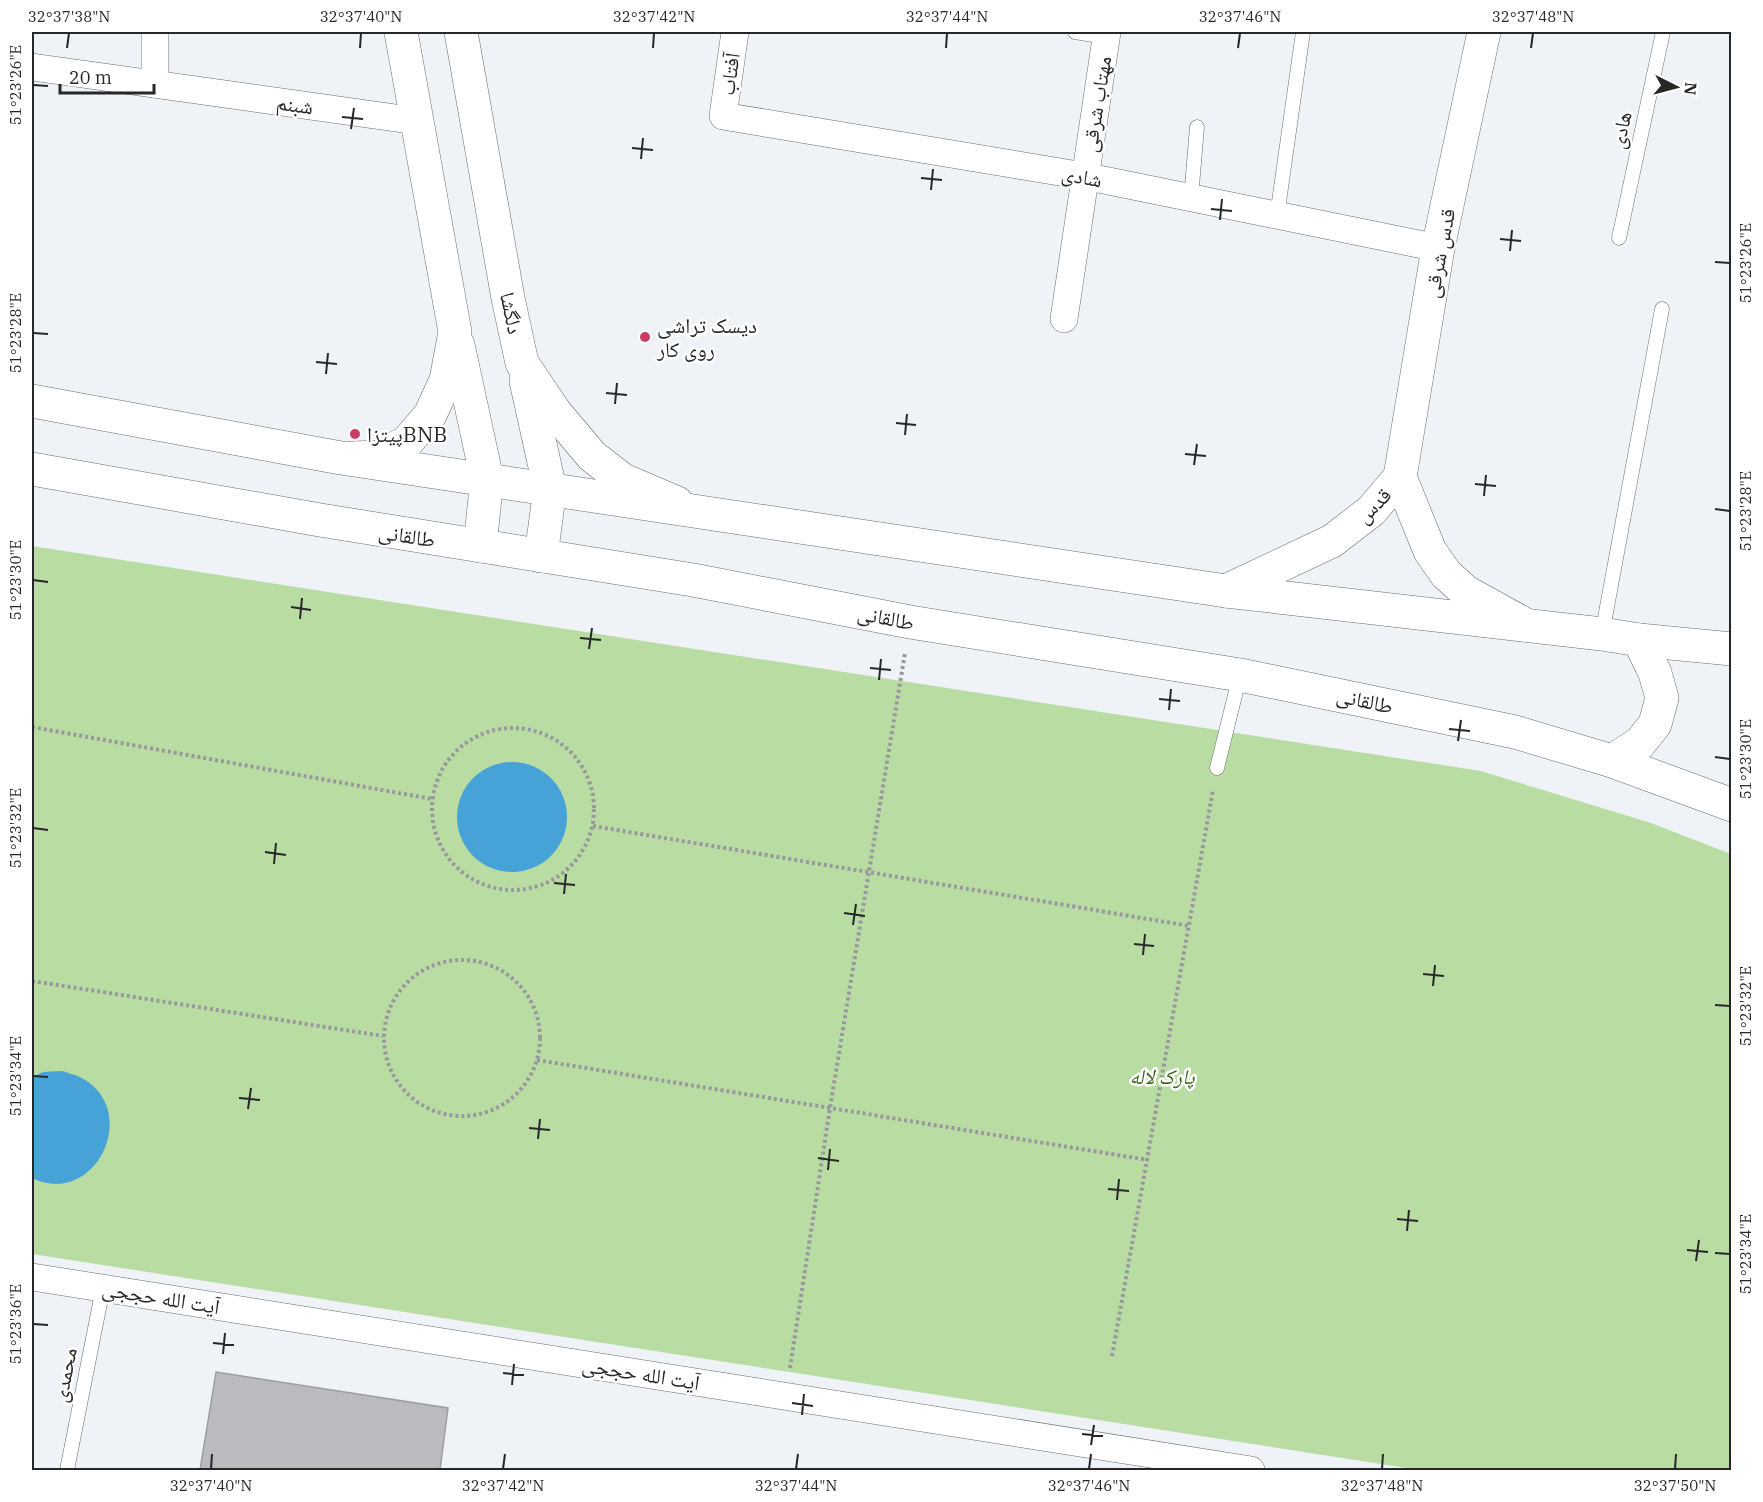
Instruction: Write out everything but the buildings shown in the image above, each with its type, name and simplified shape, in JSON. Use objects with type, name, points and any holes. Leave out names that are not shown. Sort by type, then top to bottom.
[{"type":"main road","points":[[401,32],[454,332],[487,479],[480,546]]},
{"type":"main road","name":"دلگشا","points":[[461,32],[508,298],[522,363],[555,412],[592,456],[623,480],[695,511]]},
{"type":"main road","name":"قدس شرقی","points":[[1400,477],[1438,248],[1484,32]]},
{"type":"main road","points":[[341,458],[380,457],[407,442],[430,415],[446,380],[454,332]]},
{"type":"main road","points":[[522,363],[550,489],[541,556]]},
{"type":"main road","points":[[32,401],[341,458],[1226,591],[1731,649]]},
{"type":"main road","name":"طالقانی","points":[[32,469],[320,520],[693,580],[910,622],[1240,675],[1515,732],[1612,761],[1731,805]]},
{"type":"main road","name":"قدس","points":[[1226,591],[1332,541],[1371,512],[1400,477],[1430,551],[1446,574],[1466,592],[1526,626]]},
{"type":"main road","points":[[1612,761],[1640,743],[1655,724],[1662,698],[1655,673],[1639,640]]},
{"type":"street","points":[[155,32],[155,84]]},
{"type":"street","name":"آفتاب","points":[[723,116],[735,32]]},
{"type":"street","name":"مهتاب شرقی","points":[[1064,319],[1107,34]]},
{"type":"street","name":"شبنم","points":[[32,67],[417,121]]},
{"type":"street","name":"شادی","points":[[723,116],[1084,176],[1438,248]]},
{"type":"street","name":"آیت الله حججی","points":[[32,1277],[1251,1470]]},
{"type":"lane","points":[[1075,32],[1107,34]]},
{"type":"lane","points":[[1277,216],[1303,32]]},
{"type":"lane","name":"هادی","points":[[1619,238],[1662,32]]},
{"type":"lane","points":[[1191,198],[1197,128]]},
{"type":"lane","points":[[1602,634],[1662,309]]},
{"type":"lane","points":[[1217,768],[1240,675]]},
{"type":"lane","name":"محمدی","points":[[68,1470],[103,1288]]},
{"type":"path","points":[[786,1395],[830,1108],[910,622]]},
{"type":"path","points":[[32,728],[432,799]]},
{"type":"path","points":[[501,728],[527,728],[552,736],[573,753],[587,774],[594,800],[593,826],[583,852],[564,872],[540,886],[513,891],[486,886],[462,873],[444,852],[434,826],[432,799],[440,773],[455,752],[476,736],[501,728]]},
{"type":"path","points":[[1112,1356],[1217,768]]},
{"type":"path","points":[[593,826],[1190,926]]},
{"type":"path","points":[[447,960],[474,960],[499,968],[520,985],[534,1008],[540,1034],[537,1060],[526,1083],[509,1101],[487,1113],[462,1118],[437,1114],[415,1102],[397,1084],[386,1061],[383,1036],[388,1010],[402,987],[415,975],[447,960]]},
{"type":"path","points":[[32,981],[383,1036]]},
{"type":"path","points":[[537,1060],[1148,1160]]},
{"type":"green space","name":"پارک لاله","points":[[32,546],[1481,771],[1651,823],[1731,854],[1731,1470],[1419,1470],[32,1254]]},
{"type":"water","points":[[512,762],[533,767],[551,778],[562,796],[567,817],[562,838],[551,856],[533,867],[512,872],[491,867],[473,856],[462,838],[457,817],[462,796],[473,778],[491,767]]},
{"type":"water","points":[[62,1071],[80,1077],[99,1092],[108,1111],[109,1131],[104,1151],[92,1168],[75,1180],[55,1184],[32,1178],[32,1077],[43,1072]]},
{"type":"place","name":"دیسک تراشی روی کار","points":[[645,337]]},
{"type":"place","name":"پیتزاBNB","points":[[355,434]]}]
